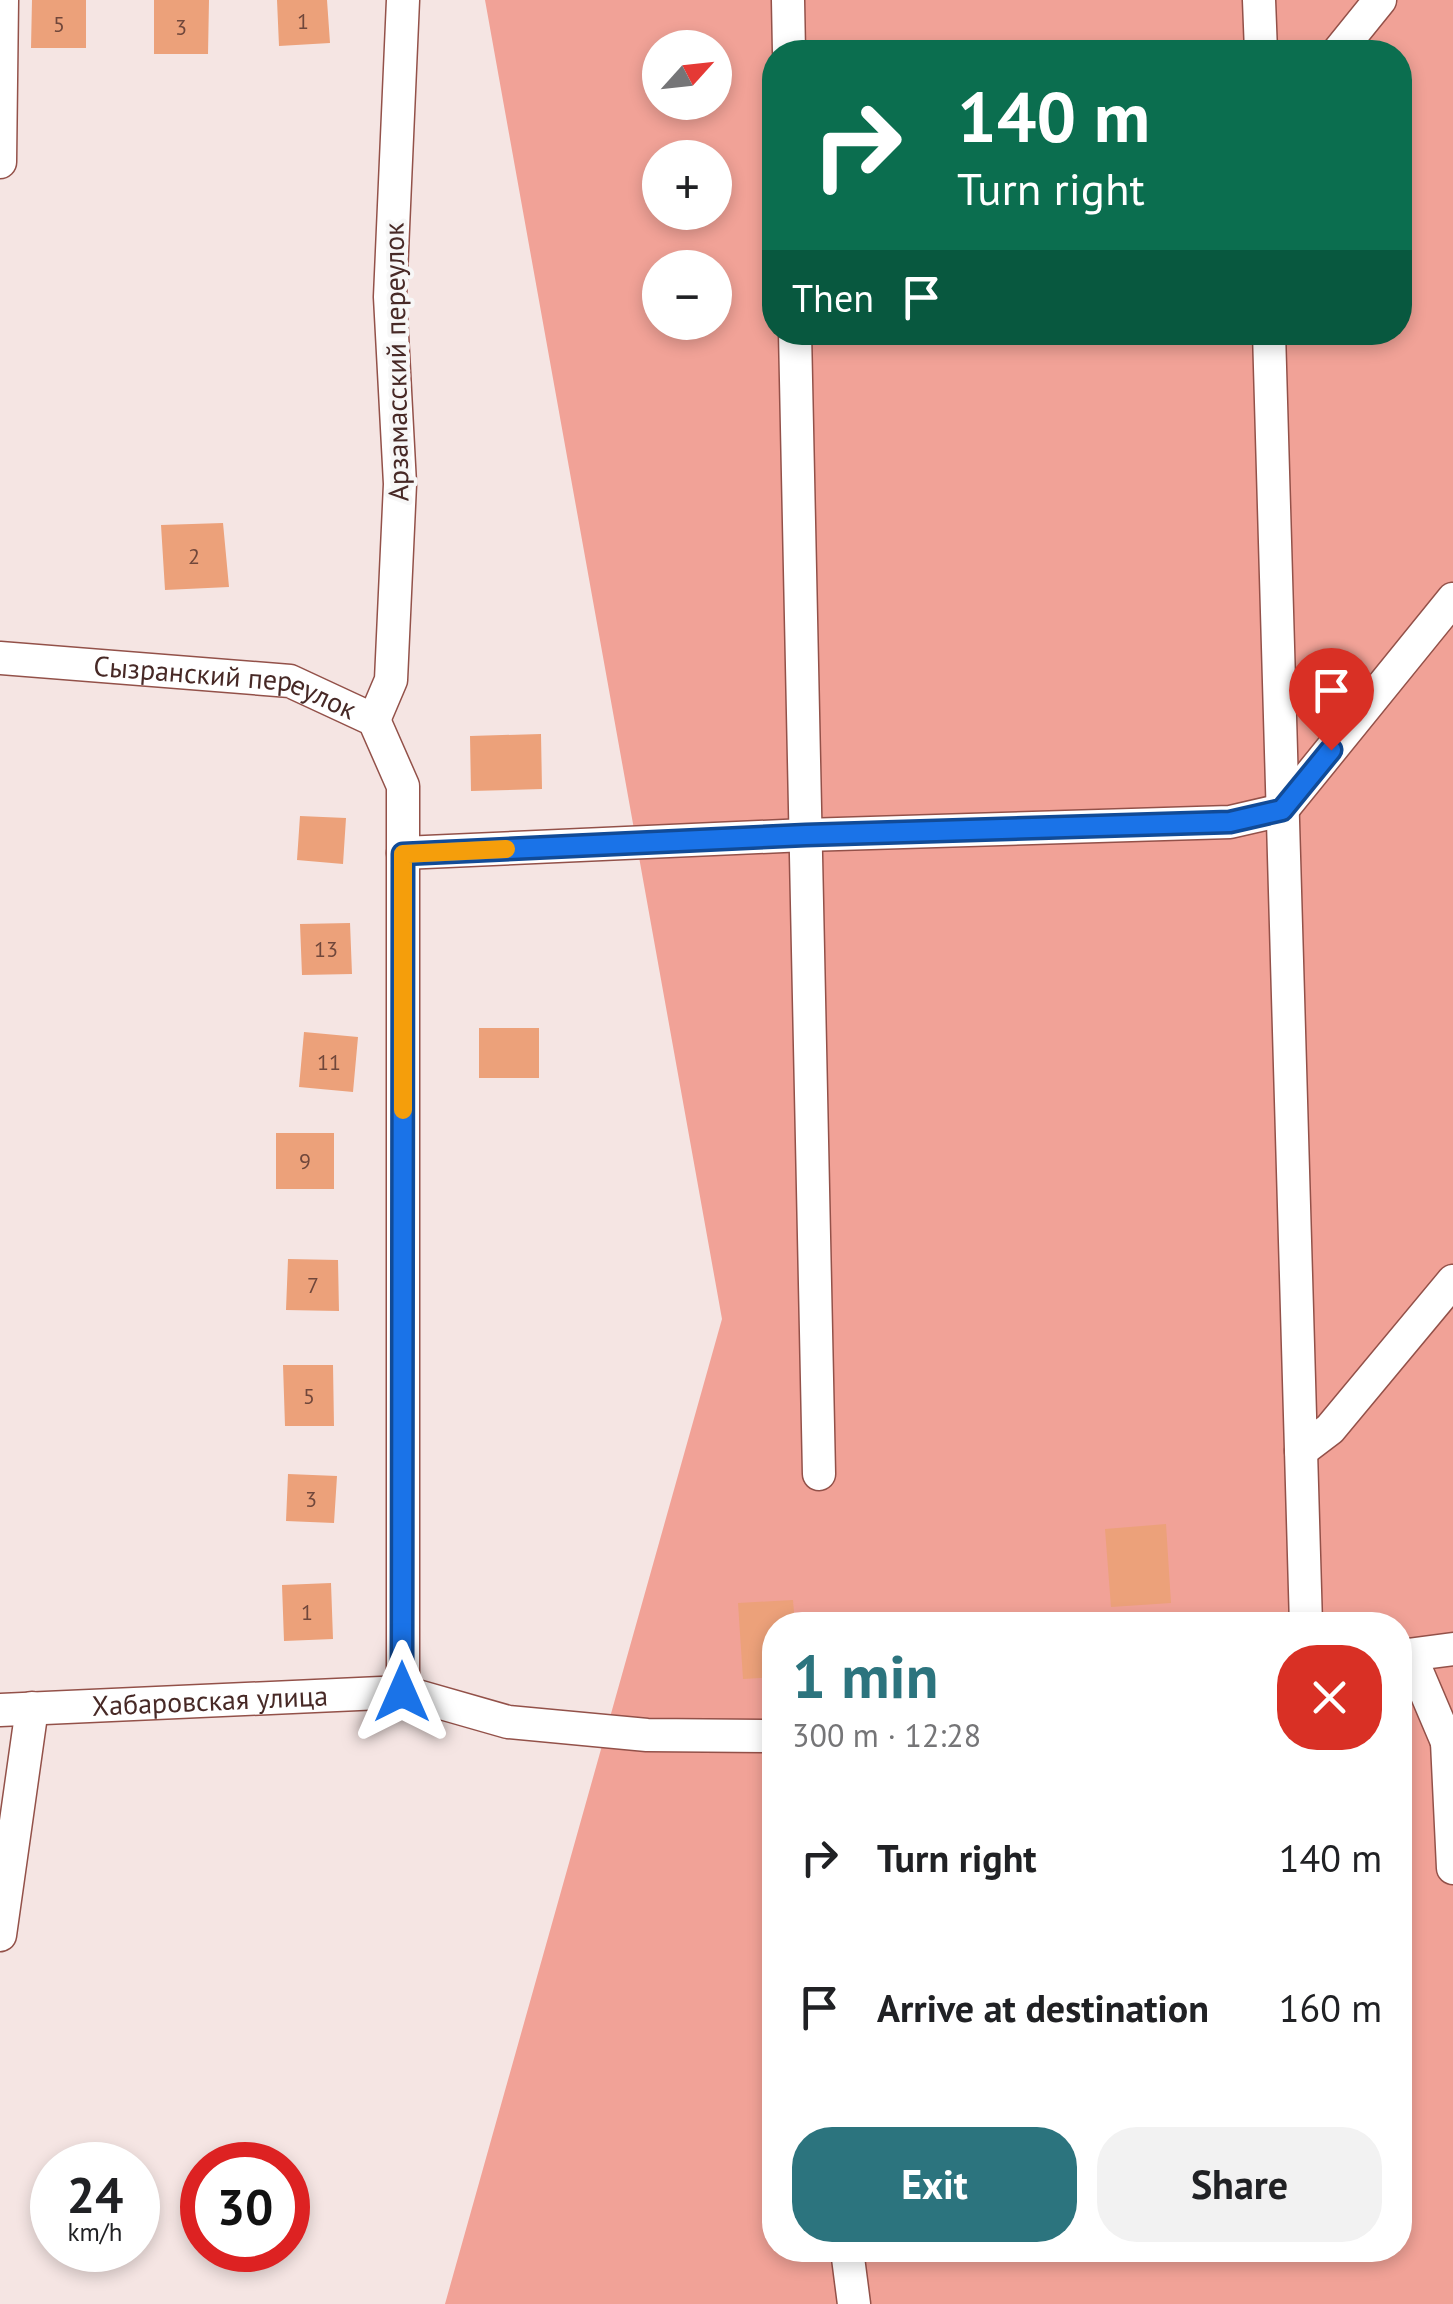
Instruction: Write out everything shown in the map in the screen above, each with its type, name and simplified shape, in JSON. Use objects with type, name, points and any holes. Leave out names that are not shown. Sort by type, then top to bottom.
[{"type":"street","points":[[0,162],[2,0]]},
{"type":"street","name":"Арзамасский переулок","points":[[374,720],[392,680],[400,484],[390,297],[403,0]]},
{"type":"street","points":[[788,0],[789,40]]},
{"type":"street","points":[[1259,0],[1260,40]]},
{"type":"street","points":[[1348,40],[1380,0]]},
{"type":"street","points":[[795,345],[819,1474]]},
{"type":"street","points":[[1269,345],[1306,1612]]},
{"type":"street","points":[[402,1692],[403,854],[806,835],[1230,822],[1282,810],[1453,599]]},
{"type":"street","name":"Сызранский переулок","points":[[0,658],[290,681],[374,720],[403,786],[403,854]]},
{"type":"street","points":[[1301,1452],[1330,1429],[1453,1281]]},
{"type":"street","points":[[1412,1654],[1453,1650]]},
{"type":"street","points":[[1412,1668],[1450,1741],[1453,1868]]},
{"type":"street","name":"Хабаровская улица","points":[[16,1709],[402,1692],[508,1722],[647,1735],[762,1736]]},
{"type":"street","points":[[0,1935],[16,1709]]},
{"type":"street","points":[[849,2262],[854,2304]]},
{"type":"shaded area","points":[[485,0],[1453,0],[1453,2304],[445,2304],[722,1319]]},
{"type":"building","points":[[32,0],[86,0],[86,48],[31,48]]},
{"type":"building","points":[[154,0],[209,0],[208,54],[154,54]]},
{"type":"building","points":[[277,0],[327,0],[330,43],[279,46]]},
{"type":"building","points":[[223,523],[229,587],[165,590],[161,525]]},
{"type":"building","points":[[541,734],[542,789],[471,791],[470,736]]},
{"type":"building","points":[[300,816],[346,818],[343,864],[297,860]]},
{"type":"building","points":[[350,923],[352,974],[302,975],[300,924]]},
{"type":"building","points":[[479,1028],[539,1028],[539,1078],[479,1078]]},
{"type":"building","points":[[304,1032],[358,1037],[353,1092],[299,1087]]},
{"type":"building","points":[[276,1133],[334,1133],[334,1189],[276,1189]]},
{"type":"building","points":[[288,1259],[338,1260],[339,1311],[286,1310]]},
{"type":"building","points":[[283,1365],[333,1365],[334,1426],[285,1426]]},
{"type":"building","points":[[288,1474],[337,1476],[334,1523],[286,1521]]},
{"type":"building","points":[[1166,1524],[1171,1603],[1111,1607],[1105,1529]]},
{"type":"building","points":[[331,1583],[333,1639],[284,1641],[282,1585]]},
{"type":"building","points":[[793,1600],[794,1612],[762,1612],[762,1678],[743,1679],[738,1603]]},
{"type":"slow traffic","points":[[403,1110],[403,854],[506,849]]},
{"type":"route","points":[[402,1692],[403,854],[806,835],[1230,822],[1282,810],[1331,750]]}]
